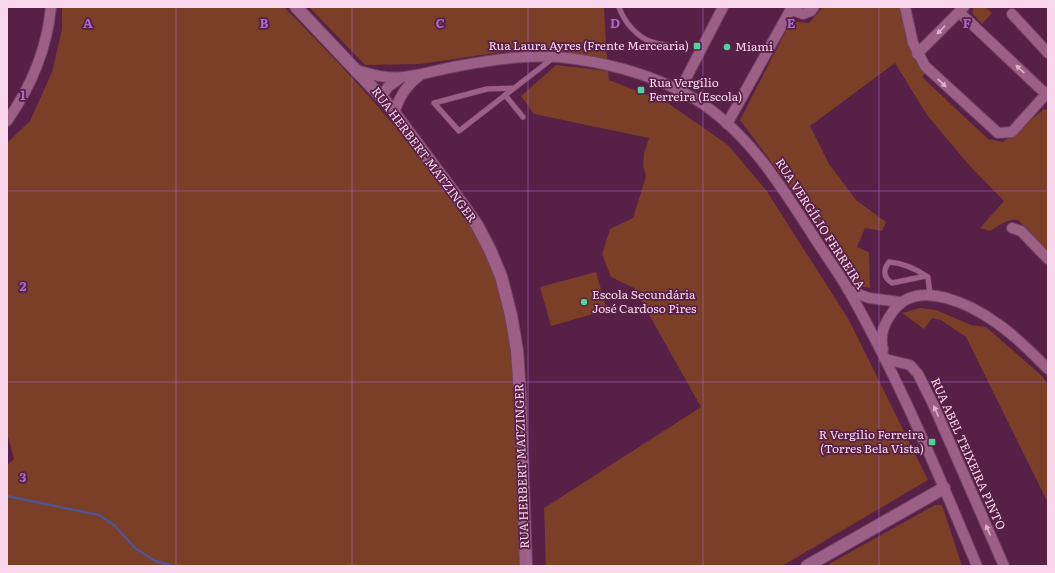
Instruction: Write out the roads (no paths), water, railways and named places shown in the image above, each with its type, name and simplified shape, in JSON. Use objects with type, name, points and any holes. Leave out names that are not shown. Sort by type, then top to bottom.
[{"type":"street","points":[[7,121],[34,76],[46,39],[51,7]]},
{"type":"street","name":"RUA HERBERT MATZINGER","points":[[296,7],[357,70],[394,113],[478,225],[490,250],[500,276],[511,315],[519,379],[526,566]]},
{"type":"street","points":[[679,92],[723,7]]},
{"type":"street","points":[[727,124],[792,7],[795,11],[803,14],[811,11],[814,7]]},
{"type":"street","points":[[905,7],[917,54],[925,66],[998,133],[1012,132],[1047,94],[962,10],[917,54]]},
{"type":"street","points":[[1012,14],[1048,53]]},
{"type":"street","name":"RUA VERGÍLIO FERREIRA","points":[[357,70],[373,76],[399,79],[486,61],[534,56],[574,58],[630,70],[694,99],[727,124],[771,170],[848,290],[885,359]]},
{"type":"street","points":[[394,113],[399,97],[407,85],[420,74]]},
{"type":"street","name":"RUA VERGÍLIO FERREIRA","points":[[381,97],[388,87],[399,79]]},
{"type":"street","points":[[1012,228],[1021,231],[1048,259]]},
{"type":"street","points":[[848,290],[869,298],[900,302],[910,298],[936,294],[950,299],[998,323],[1029,349],[1048,369]]},
{"type":"street","points":[[900,302],[889,316],[880,340],[885,359],[944,488],[977,566]]},
{"type":"street","name":"RUA ABEL TEIXEIRA PINTO","points":[[885,359],[910,365],[918,374],[933,404],[1004,566]]},
{"type":"street","points":[[807,566],[820,563],[944,488]]},
{"type":"lane","points":[[619,7],[621,14],[640,36],[650,42],[672,46]]},
{"type":"lane","points":[[514,88],[487,89],[434,102],[459,131],[514,88],[553,57]]},
{"type":"lane","points":[[505,95],[522,117]]},
{"type":"lane","points":[[926,276],[892,283],[884,274],[885,268],[889,262],[900,262],[928,277],[930,295]]},
{"type":"waterway","points":[[7,496],[99,515],[114,525],[135,548],[155,561],[173,566]]},
{"type":"place","name":"Rua Laura Ayres (Frente Mercearia)","points":[[697,46]]},
{"type":"place","name":"Miami","points":[[727,47]]},
{"type":"place","name":"Rua Vergílio Ferreira (Escola)","points":[[641,90]]},
{"type":"place","name":"Escola Secundária José Cardoso Pires","points":[[584,302]]},
{"type":"place","name":"R Vergilio Ferreira (Torres Bela Vista)","points":[[932,442]]}]
